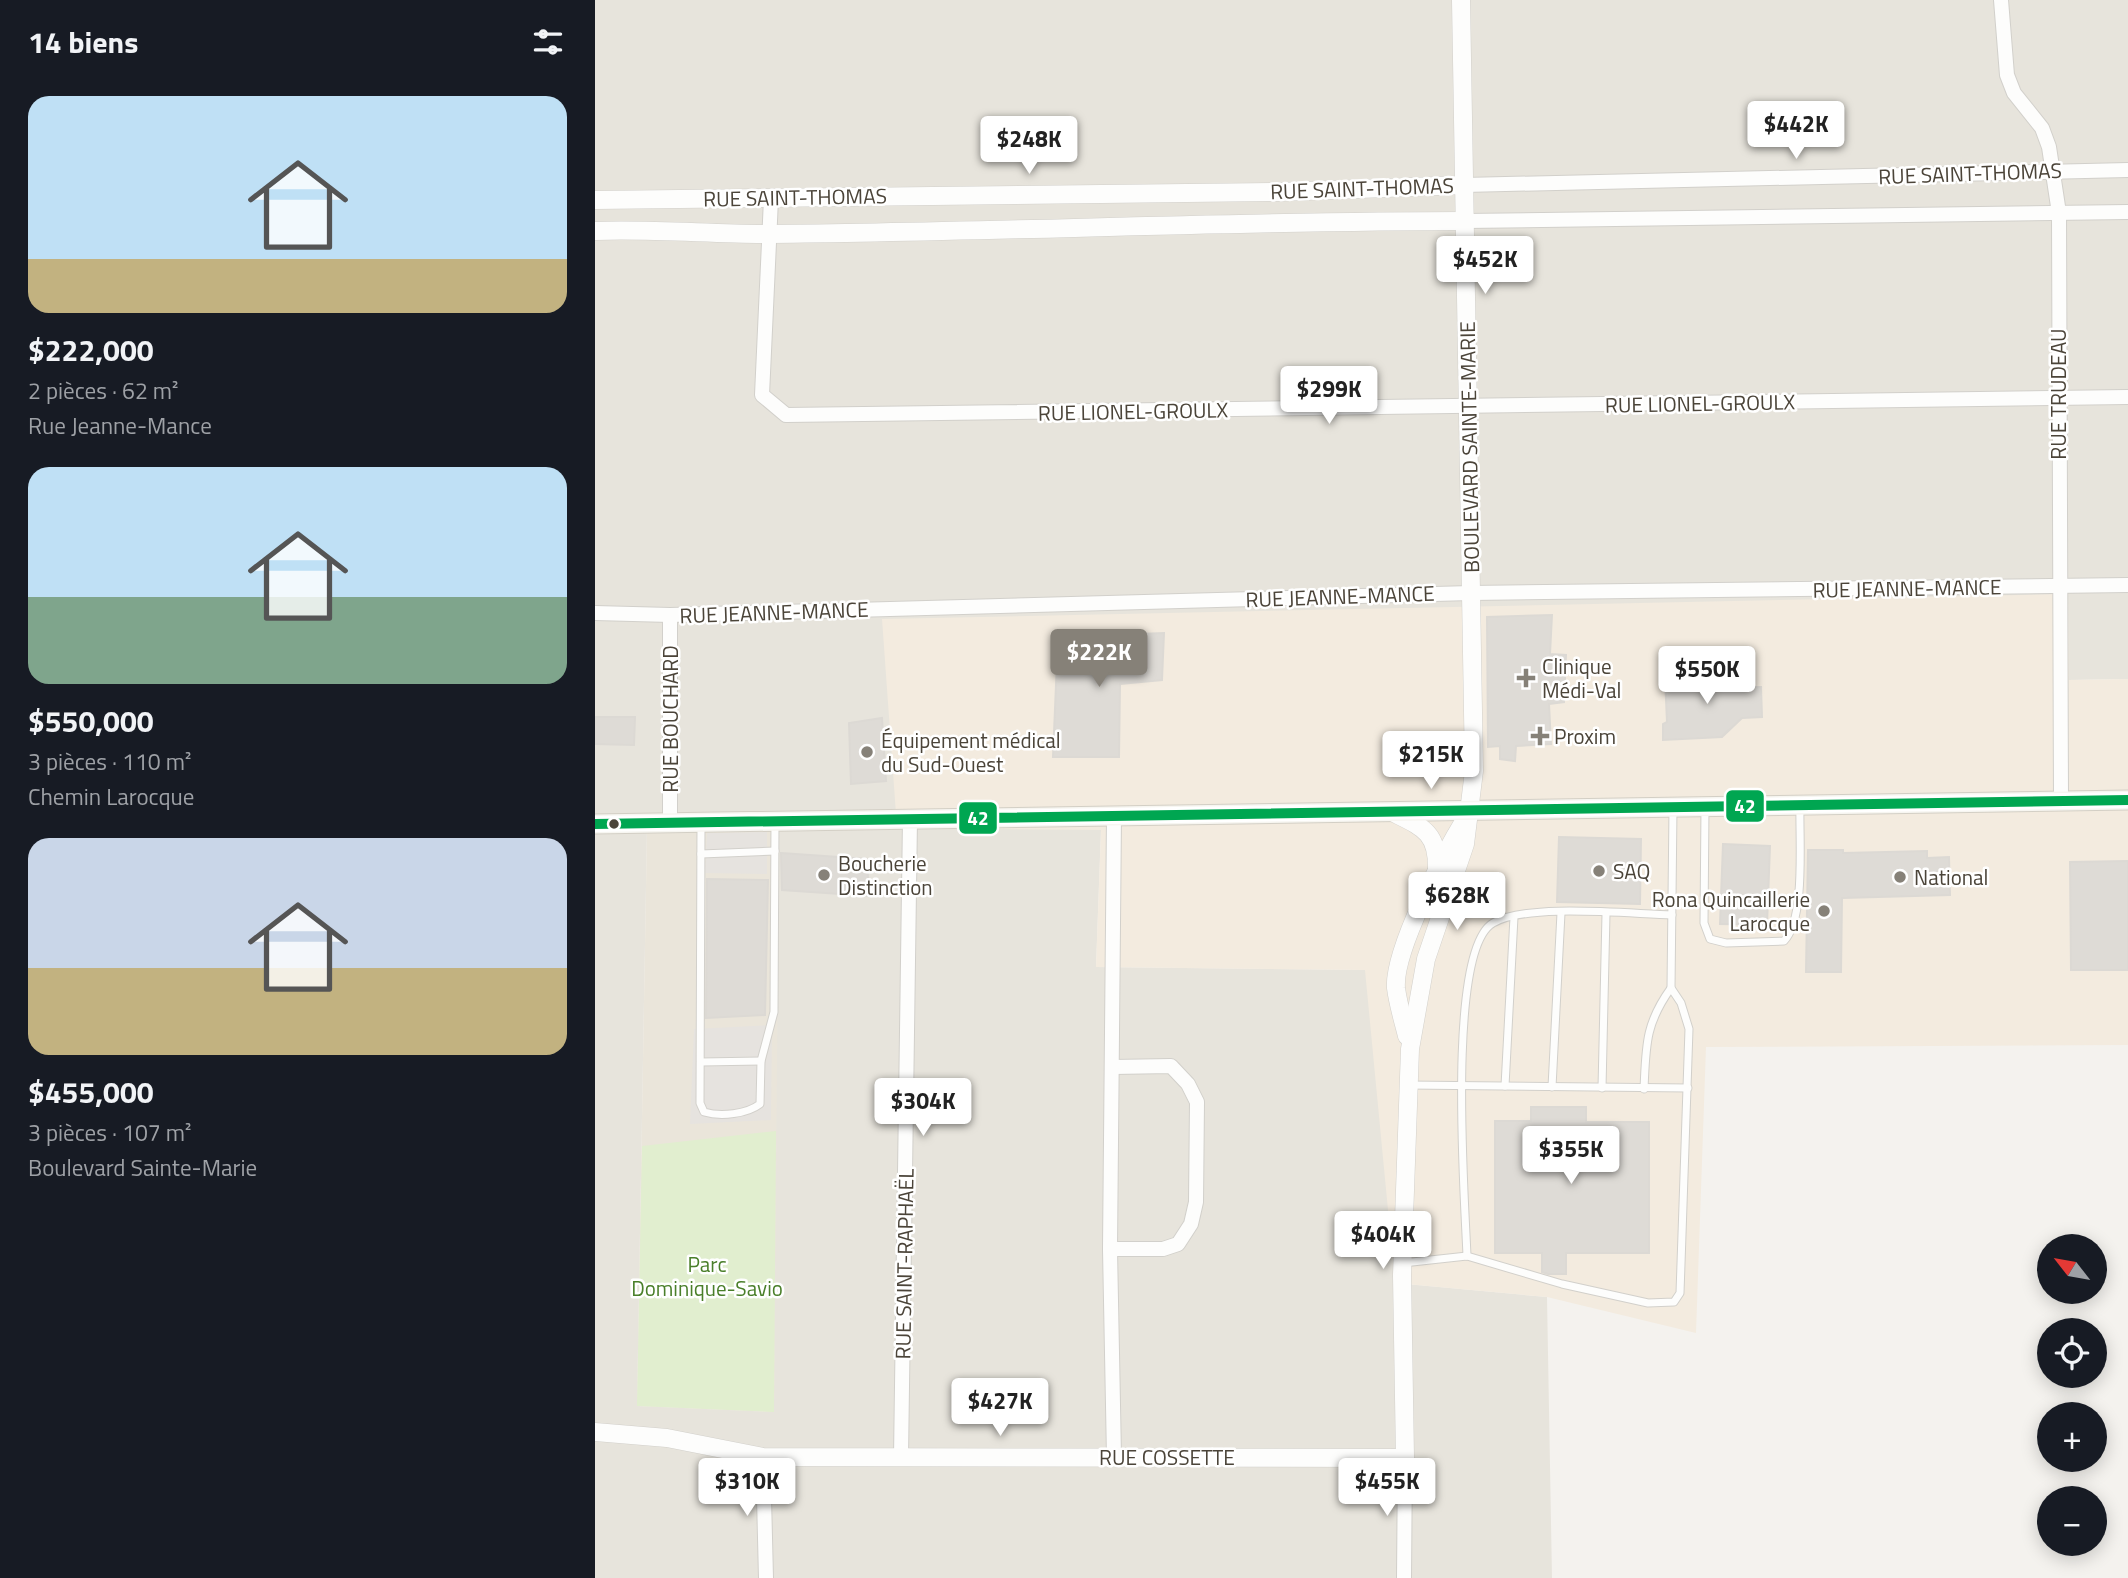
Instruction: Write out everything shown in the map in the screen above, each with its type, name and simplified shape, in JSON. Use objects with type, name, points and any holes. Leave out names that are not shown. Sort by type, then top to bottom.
[{"type":"main road","points":[[595,824],[2128,800]]},
{"type":"street","name":"BOULEVARD SAINTE-MARIE","points":[[1404,1578],[1403,1263],[1410,1049],[1426,959],[1465,844],[1474,771],[1461,0]]},
{"type":"street","name":"RUE TRUDEAU","points":[[2001,0],[2007,75],[2014,93],[2042,128],[2059,213],[2061,801]]},
{"type":"street","name":"RUE SAINT-THOMAS","points":[[595,200],[771,199],[834,195],[1265,192],[2128,170]]},
{"type":"street","name":"RUE LIONEL-GROULX","points":[[771,199],[762,395],[786,415],[2128,397]]},
{"type":"street","name":"RUE SAINT-THOMAS","points":[[595,232],[649,229],[768,234],[1297,221],[2128,212]]},
{"type":"street","name":"RUE JEANNE-MANCE","points":[[595,613],[670,615],[1471,593],[2128,585]]},
{"type":"street","name":"RUE BOUCHARD","points":[[670,615],[670,823]]},
{"type":"street","name":"BOULEVARD SAINTE-MARIE","points":[[1410,1049],[1396,987],[1398,962],[1470,810]]},
{"type":"street","points":[[1392,812],[1428,832],[1438,849],[1437,875]]},
{"type":"street","points":[[1114,816],[1110,1249],[1114,1457]]},
{"type":"street","name":"RUE SAINT-RAPHAËL","points":[[901,1457],[910,819]]},
{"type":"street","points":[[1110,1249],[1163,1249],[1178,1244],[1191,1224],[1196,1202],[1197,1102],[1188,1084],[1171,1066],[1113,1067]]},
{"type":"street","name":"RUE COSSETTE","points":[[595,1432],[667,1438],[763,1457],[1405,1458]]},
{"type":"street","points":[[763,1457],[766,1578]]},
{"type":"lane","points":[[1705,807],[1704,923],[1710,939],[1725,943],[1784,941],[1793,932],[1797,905],[1800,805]]},
{"type":"lane","points":[[1644,1089],[1646,1034],[1653,1014],[1671,988],[1673,807]]},
{"type":"lane","points":[[701,822],[700,1103],[704,1112],[711,1114],[750,1111],[760,1104],[761,1061],[774,1013],[775,821]]},
{"type":"lane","points":[[701,854],[775,851]]},
{"type":"lane","points":[[1467,1256],[1461,1086],[1467,971],[1476,945],[1491,924],[1533,913],[1672,915]]},
{"type":"lane","points":[[1552,1087],[1561,913]]},
{"type":"lane","points":[[1602,1088],[1606,914]]},
{"type":"lane","points":[[1505,1086],[1514,917]]},
{"type":"lane","points":[[1403,1263],[1467,1256],[1648,1303],[1674,1302],[1680,1293],[1689,1029],[1681,1003],[1671,988]]},
{"type":"lane","points":[[701,1062],[761,1061]]},
{"type":"lane","points":[[1408,1085],[1688,1088]]},
{"type":"shaded area","points":[[595,0],[2128,0],[2128,679],[2069,680],[2068,595],[897,828],[1101,829],[1096,967],[1365,970],[1399,1025],[1395,1283],[1547,1297],[1552,1578],[595,1578]],"holes":[[[647,828],[774,1412],[637,1406]]]},
{"type":"shaded area","points":[[2068,594],[2069,680],[2128,679],[2128,1045],[1706,1047],[1696,1333],[1547,1297],[1395,1283],[1365,970],[1096,967],[1101,830],[897,828],[882,619]]},
{"type":"shaded area","points":[[779,827],[774,1412],[637,1406],[647,829]]},
{"type":"shaded area","points":[[767,832],[767,874],[705,873],[707,833]]},
{"type":"shaded area","points":[[772,1025],[771,1120],[690,1124],[694,1029]]},
{"type":"green space","name":"Parc Dominique-Savio","points":[[776,1131],[774,1412],[637,1406],[642,1146]]},
{"type":"building","name":"Clinique Médi-Val","points":[[1552,615],[1550,654],[1566,655],[1564,702],[1549,704],[1551,744],[1516,746],[1515,761],[1500,759],[1500,746],[1488,747],[1487,617]]},
{"type":"building","points":[[1164,633],[1162,680],[1120,684],[1119,757],[1053,757],[1058,637]]},
{"type":"building","points":[[1727,674],[1728,688],[1761,687],[1762,717],[1742,718],[1722,737],[1663,740],[1663,724],[1667,722],[1665,677]]},
{"type":"building","points":[[595,717],[635,717],[634,745],[595,744]]},
{"type":"building","name":"Équipement médical du Sud-Ouest","points":[[882,718],[886,781],[851,784],[849,723]]},
{"type":"building","name":"SAQ","points":[[1559,837],[1641,839],[1640,904],[1557,902]]},
{"type":"building","points":[[1723,844],[1770,846],[1767,925],[1720,924]]},
{"type":"building","points":[[1808,850],[1843,850],[1843,853],[1927,851],[1927,858],[1949,857],[1950,895],[1842,898],[1841,972],[1806,972]]},
{"type":"building","name":"Boucherie Distinction","points":[[781,853],[867,859],[869,896],[782,890]]},
{"type":"building","points":[[2128,861],[2128,970],[2071,970],[2070,862]]},
{"type":"building","points":[[707,879],[768,880],[765,1015],[706,1018]]},
{"type":"building","points":[[1531,1107],[1586,1107],[1586,1122],[1649,1122],[1649,1253],[1566,1253],[1566,1274],[1548,1274],[1542,1272],[1542,1253],[1495,1253],[1495,1121],[1531,1121]]},
{"type":"transit line","name":"42","points":[[595,824],[2128,800]]},
{"type":"place","name":"Clinique Médi-Val","points":[[1526,678]]},
{"type":"place","name":"Proxim","points":[[1540,736]]},
{"type":"place","name":"Équipement médical du Sud-Ouest","points":[[867,752]]},
{"type":"place","name":"SAQ","points":[[1599,871]]},
{"type":"place","name":"Boucherie Distinction","points":[[824,875]]},
{"type":"place","name":"National","points":[[1900,877]]},
{"type":"place","name":"Rona Quincaillerie Larocque","points":[[1824,911]]}]
